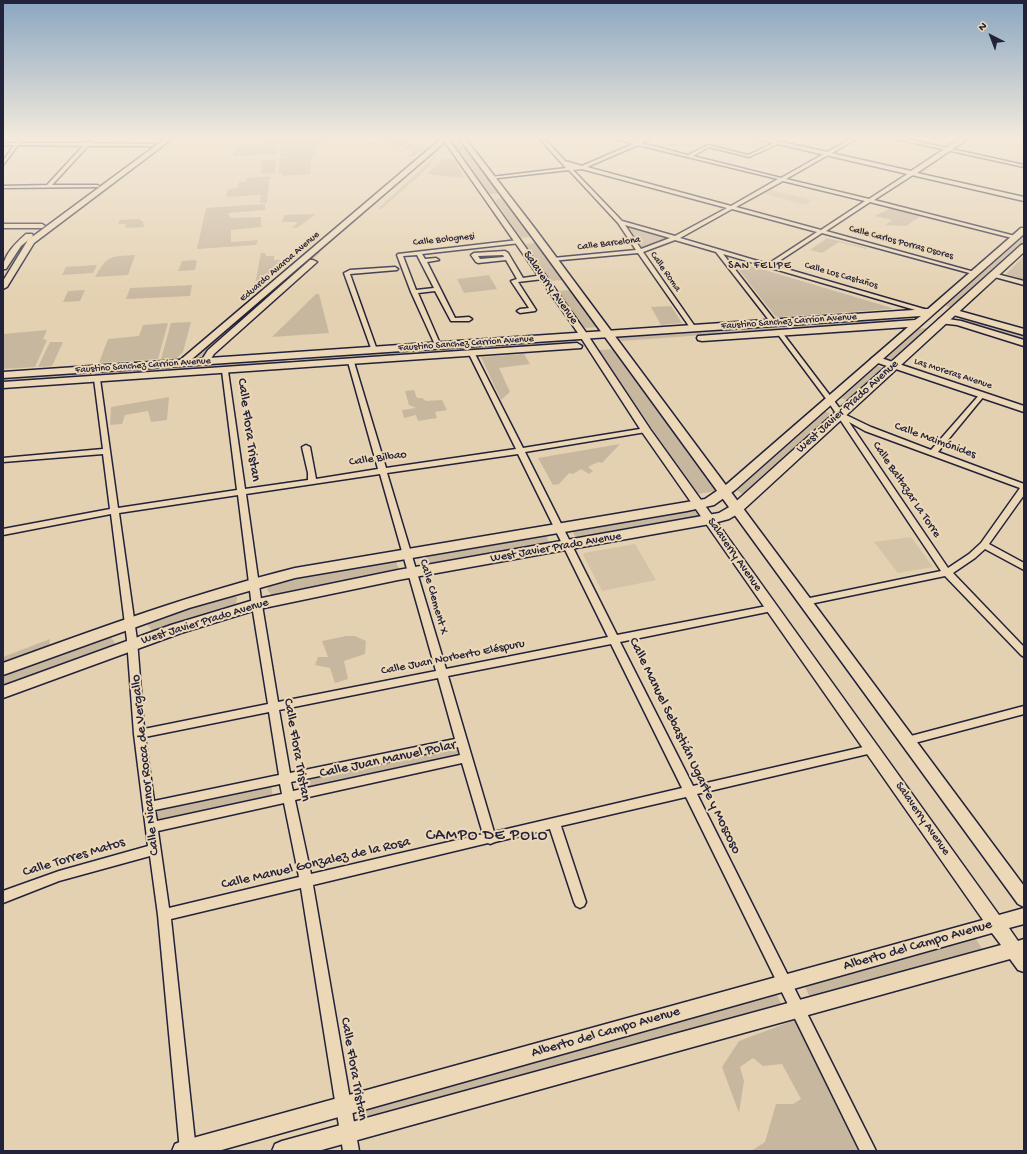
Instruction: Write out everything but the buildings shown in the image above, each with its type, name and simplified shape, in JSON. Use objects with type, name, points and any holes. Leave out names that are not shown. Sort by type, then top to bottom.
[{"type":"main road","points":[[4,267],[20,243],[89,192]]},
{"type":"main road","points":[[3,287],[31,242],[96,192]]},
{"type":"main road","name":"Eduardo Avaroa Avenue","points":[[182,363],[386,192]]},
{"type":"main road","name":"Eduardo Avaroa Avenue","points":[[205,361],[211,352],[261,309],[389,192]]},
{"type":"main road","name":"Salaverry Avenue","points":[[489,192],[518,242],[545,280]]},
{"type":"main road","name":"Salaverry Avenue","points":[[503,192],[1024,900]]},
{"type":"main road","points":[[992,192],[1024,199]]},
{"type":"main road","points":[[493,197],[506,196]]},
{"type":"main road","points":[[68,206],[79,206]]},
{"type":"main road","points":[[929,312],[1024,230]]},
{"type":"main road","points":[[518,242],[538,239]]},
{"type":"main road","name":"West Javier Prado Avenue","points":[[3,692],[199,621],[257,604],[412,573],[568,546],[710,520],[724,516],[736,509],[1024,247]]},
{"type":"main road","points":[[4,267],[16,266]]},
{"type":"main road","points":[[293,269],[304,270]]},
{"type":"main road","points":[[545,280],[558,287],[571,284]]},
{"type":"main road","name":"Salaverry Avenue","points":[[558,287],[587,341],[646,430],[996,925],[1021,954]]},
{"type":"main road","points":[[249,307],[261,309]]},
{"type":"main road","name":"West Javier Prado Avenue","points":[[3,669],[174,607],[254,583],[295,573],[699,505],[713,500],[724,493],[929,312]]},
{"type":"main road","name":"Faustino Sanchez Carrion Avenue","points":[[3,375],[205,361],[350,362],[472,354],[587,341],[608,334],[929,312],[953,312]]},
{"type":"main road","points":[[953,312],[1024,332]]},
{"type":"main road","points":[[890,315],[898,316],[903,319],[902,323],[899,324]]},
{"type":"main road","points":[[942,321],[958,323],[1024,343]]},
{"type":"main road","name":"Faustino Sanchez Carrion Avenue","points":[[3,385],[225,371],[374,350],[438,346],[587,341],[615,344],[942,321]]},
{"type":"main road","name":"Las Moreras Avenue","points":[[875,359],[1024,409]]},
{"type":"main road","points":[[408,555],[418,556],[416,562],[420,567],[412,573],[402,571],[404,564],[400,558],[408,555]]},
{"type":"main road","name":"Alberto del Campo Avenue","points":[[186,1150],[1024,916]]},
{"type":"main road","points":[[292,1150],[350,1142],[798,1010],[1021,954]]},
{"type":"street","name":"Calle Roma","points":[[592,192],[620,222],[693,328]]},
{"type":"street","name":"Calle Carlos Porras Osores","points":[[676,192],[975,273]]},
{"type":"street","name":"Calle Barcelona","points":[[553,260],[640,251],[677,239],[759,192]]},
{"type":"street","points":[[833,192],[1016,237]]},
{"type":"street","points":[[768,266],[883,192]]},
{"type":"street","name":"Calle Los Castaños","points":[[620,222],[929,312]]},
{"type":"street","points":[[3,226],[42,226]]},
{"type":"street","name":"Calle Bolognesi","points":[[438,346],[414,292],[400,255],[518,242]]},
{"type":"street","points":[[718,251],[774,323]]},
{"type":"street","points":[[419,253],[453,321],[469,319]]},
{"type":"street","points":[[506,258],[478,261],[474,255],[503,253],[522,280]]},
{"type":"street","points":[[424,261],[436,260]]},
{"type":"street","points":[[374,350],[347,274],[350,272],[395,269]]},
{"type":"street","points":[[993,275],[1024,283]]},
{"type":"street","points":[[520,311],[533,310],[514,281],[545,280]]},
{"type":"street","points":[[414,292],[438,289]]},
{"type":"street","name":"Calle Baltazar La Torre","points":[[779,332],[830,399],[947,573],[1024,653]]},
{"type":"street","name":"Calle Manuel Sebastián Ugarte y Moscoso","points":[[472,354],[868,1151]]},
{"type":"street","name":"Calle Clement X","points":[[350,362],[408,555]]},
{"type":"street","name":"Calle Flora Tristan","points":[[225,371],[257,604],[285,779],[306,880],[350,1142]]},
{"type":"street","name":"Calle Nicanor Rocca de Vergallo","points":[[97,379],[133,645],[139,734],[164,915],[186,1150]]},
{"type":"street","points":[[933,453],[982,395]]},
{"type":"street","name":"Calle Maimónides","points":[[840,414],[868,429],[1024,488]]},
{"type":"street","name":"Calle Bilbao","points":[[3,532],[57,520],[646,430]]},
{"type":"street","points":[[306,447],[312,473],[312,481]]},
{"type":"street","points":[[3,460],[106,452]]},
{"type":"street","points":[[805,602],[947,573],[972,556],[984,545],[1024,488]]},
{"type":"street","points":[[984,545],[1024,567]]},
{"type":"street","name":"Calle Clement X","points":[[412,573],[490,839]]},
{"type":"street","name":"Calle Juan Norberto Eléspuru","points":[[139,734],[772,608]]},
{"type":"street","points":[[907,741],[1024,710]]},
{"type":"street","name":"Calle Juan Manuel Polar","points":[[149,807],[461,742]]},
{"type":"street","name":"Calle Manuel Gonzalez de la Rosa","points":[[164,915],[306,880],[490,839],[872,749]]},
{"type":"street","name":"Calle Juan Manuel Polar","points":[[153,827],[466,758]]},
{"type":"street","points":[[554,824],[580,902]]},
{"type":"street","name":"Calle Torres Matos","points":[[3,896],[59,876],[155,849]]},
{"type":"shaded area","points":[[227,192],[268,192],[267,203],[260,203],[261,195],[226,197]]},
{"type":"shaded area","points":[[396,192],[401,192],[381,209],[378,209]]},
{"type":"shaded area","points":[[488,192],[502,192],[498,194],[490,194]]},
{"type":"shaded area","points":[[767,192],[779,192],[812,200],[805,205],[763,194]]},
{"type":"shaded area","points":[[501,198],[506,199],[535,236],[521,238],[495,200]]},
{"type":"shaded area","points":[[265,204],[265,210],[228,213],[231,218],[261,217],[261,227],[231,230],[231,242],[258,240],[256,245],[197,249],[206,208]]},
{"type":"shaded area","points":[[891,208],[921,216],[906,226],[885,225],[892,220],[875,216]]},
{"type":"shaded area","points":[[316,214],[297,228],[292,228],[298,222],[282,222],[284,215]]},
{"type":"shaded area","points":[[139,219],[143,222],[144,227],[125,228],[126,224],[118,224],[120,220]]},
{"type":"shaded area","points":[[628,227],[671,239],[643,249]]},
{"type":"shaded area","points":[[1024,235],[1024,242],[950,307],[945,306]]},
{"type":"shaded area","points":[[827,238],[867,248],[839,242],[822,253],[810,250]]},
{"type":"shaded area","points":[[538,242],[565,280],[549,281],[523,245]]},
{"type":"shaded area","points":[[318,252],[321,252],[206,351],[201,358],[191,358]]},
{"type":"shaded area","points":[[261,253],[265,253],[266,256],[274,256],[274,260],[291,260],[254,290]]},
{"type":"shaded area","points":[[135,255],[128,275],[95,277],[103,264],[110,258]]},
{"type":"shaded area","points":[[1024,256],[1024,280],[1006,274]]},
{"type":"shaded area","points":[[731,260],[892,308],[778,317],[775,316]]},
{"type":"shaded area","points":[[182,261],[197,261],[195,270],[178,271]]},
{"type":"shaded area","points":[[97,265],[93,273],[62,275],[66,267]]},
{"type":"shaded area","points":[[489,275],[497,289],[464,293],[457,279]]},
{"type":"shaded area","points":[[192,285],[190,296],[126,299],[130,288]]},
{"type":"shaded area","points":[[85,290],[80,301],[63,302],[68,291]]},
{"type":"shaded area","points":[[573,290],[601,327],[583,328],[556,291]]},
{"type":"shaded area","points":[[316,294],[319,294],[329,333],[272,337]]},
{"type":"shaded area","points":[[671,306],[682,323],[661,325],[651,307]]},
{"type":"shaded area","points":[[890,317],[900,319],[900,321],[621,341],[618,337]]},
{"type":"shaded area","points":[[964,317],[1024,334],[1024,340],[963,322],[960,320]]},
{"type":"shaded area","points":[[191,322],[183,352],[177,358],[161,359],[171,323]]},
{"type":"shaded area","points":[[168,323],[158,359],[99,363],[108,339],[139,336],[143,325]]},
{"type":"shaded area","points":[[928,328],[893,360],[882,356],[915,329]]},
{"type":"shaded area","points":[[47,330],[43,339],[47,340],[35,367],[3,369],[3,334]]},
{"type":"shaded area","points":[[574,338],[579,344],[299,363],[300,357]]},
{"type":"shaded area","points":[[50,342],[63,342],[52,366],[38,367]]},
{"type":"shaded area","points":[[616,349],[718,491],[696,494],[599,350]]},
{"type":"shaded area","points":[[524,354],[530,364],[499,368],[510,392],[501,400],[481,357]]},
{"type":"shaded area","points":[[286,358],[286,364],[3,384],[3,378]]},
{"type":"shaded area","points":[[874,365],[884,368],[850,401],[840,398]]},
{"type":"shaded area","points":[[414,390],[417,398],[422,398],[426,401],[442,400],[447,410],[435,412],[437,418],[418,421],[416,415],[404,418],[402,410],[416,408],[409,405],[405,391]]},
{"type":"shaded area","points":[[169,397],[167,420],[151,422],[148,411],[125,415],[122,424],[110,425],[111,407]]},
{"type":"shaded area","points":[[823,411],[833,414],[744,495],[735,489]]},
{"type":"shaded area","points":[[620,444],[602,463],[598,462],[588,467],[593,471],[589,474],[581,469],[573,474],[569,473],[559,484],[553,485],[538,458]]},
{"type":"shaded area","points":[[694,508],[702,519],[576,538],[572,531],[575,528]]},
{"type":"shaded area","points":[[546,536],[550,544],[428,566],[426,557]]},
{"type":"shaded area","points":[[911,537],[933,567],[898,573],[874,542]]},
{"type":"shaded area","points":[[635,544],[656,580],[602,591],[583,555],[584,553]]},
{"type":"shaded area","points":[[395,559],[400,572],[273,596],[267,590],[271,582]]},
{"type":"shaded area","points":[[227,594],[237,597],[236,605],[153,632],[145,622]]},
{"type":"shaded area","points":[[346,636],[355,636],[366,641],[365,654],[344,661],[348,679],[335,683],[330,668],[315,665],[318,657],[328,657],[322,641]]},
{"type":"shaded area","points":[[103,637],[110,637],[114,641],[115,647],[3,693],[3,674]]},
{"type":"shaded area","points":[[50,639],[49,647],[3,664],[3,657]]},
{"type":"shaded area","points":[[459,743],[466,757],[301,795],[298,776]]},
{"type":"shaded area","points":[[271,782],[273,801],[159,826],[154,806]]},
{"type":"shaded area","points":[[975,937],[983,951],[811,1000],[803,982]]},
{"type":"shaded area","points":[[775,991],[785,1011],[366,1125],[364,1110]]},
{"type":"shaded area","points":[[795,1020],[857,1149],[855,1151],[751,1151],[765,1142],[776,1104],[793,1104],[801,1099],[782,1064],[763,1066],[753,1058],[740,1067],[744,1081],[739,1113],[722,1067],[739,1041]]},
{"type":"district","name":"SAN FELIPE","points":[[760,266]]},
{"type":"district","name":"CAMPO DE POLO","points":[[487,837]]}]
